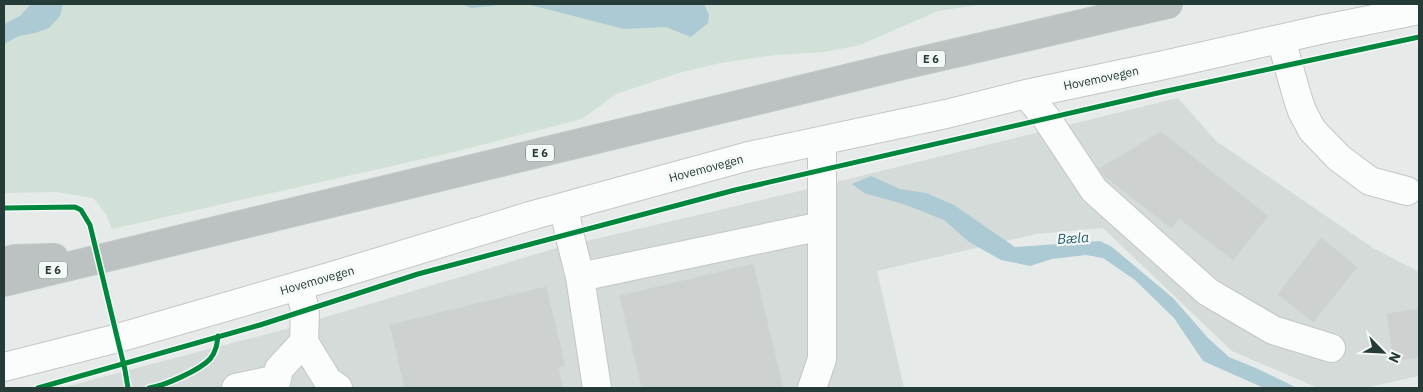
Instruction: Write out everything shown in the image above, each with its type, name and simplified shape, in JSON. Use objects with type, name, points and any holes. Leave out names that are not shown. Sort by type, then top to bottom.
[{"type":"highway","name":"E 6","points":[[4,282],[899,66],[1168,4]]},
{"type":"highway","points":[[4,299],[325,218],[358,206],[386,190]]},
{"type":"highway","points":[[4,262],[15,260],[103,258]]},
{"type":"street","name":"Hovemovegen","points":[[4,366],[118,338],[564,207],[749,156],[946,114],[1026,94],[1419,10]]},
{"type":"street","points":[[1281,39],[1302,111],[1312,130],[1339,158],[1370,181],[1407,191]]},
{"type":"street","points":[[1026,94],[1048,119],[1094,190],[1208,292],[1273,330],[1331,348]]},
{"type":"street","points":[[812,388],[822,359],[822,141]]},
{"type":"street","points":[[564,207],[580,277],[597,388]]},
{"type":"street","points":[[580,277],[822,226]]},
{"type":"street","points":[[299,286],[305,310],[304,342],[328,381],[338,388]]},
{"type":"street","points":[[236,388],[276,384],[279,369],[304,342]]},
{"type":"shaded area","points":[[4,4],[986,4],[938,11],[860,45],[824,52],[775,55],[720,63],[679,73],[616,94],[582,119],[450,153],[112,229],[106,214],[93,198],[57,192],[4,193]]},
{"type":"shaded area","points":[[1178,98],[1216,141],[1373,248],[1419,272],[1419,376],[1364,388],[1318,388],[1232,351],[1103,228],[1036,234],[877,271],[904,388],[61,388],[286,329],[553,249],[804,190]]},
{"type":"water","points":[[31,4],[63,4],[60,16],[49,28],[19,36],[4,44],[4,24],[20,16]]},
{"type":"water","points":[[462,4],[510,4],[471,8]]},
{"type":"water","points":[[527,4],[704,4],[709,15],[708,23],[691,37],[666,27],[624,29]]},
{"type":"water","points":[[871,176],[900,189],[926,193],[954,205],[1015,247],[1100,241],[1112,247],[1173,298],[1208,338],[1229,357],[1297,388],[1264,388],[1203,361],[1174,318],[1135,280],[1103,258],[1086,255],[1052,259],[1030,266],[1001,260],[969,242],[944,220],[906,205],[864,193],[852,184]]},
{"type":"building","points":[[1161,132],[1268,216],[1233,260],[1179,218],[1171,228],[1102,174],[1099,169]]},
{"type":"building","points":[[1321,238],[1357,267],[1313,322],[1278,294]]},
{"type":"building","points":[[753,264],[783,388],[642,388],[620,296]]},
{"type":"building","points":[[546,287],[565,366],[558,367],[563,388],[405,388],[390,325]]},
{"type":"building","points":[[1419,309],[1419,357],[1394,361],[1387,314]]},
{"type":"cycle path","points":[[38,388],[260,325],[418,274],[735,190],[1162,92],[1419,37]]},
{"type":"cycle path","points":[[4,208],[75,207],[81,210],[90,225],[128,388]]},
{"type":"cycle path","points":[[149,388],[181,377],[205,363],[214,354],[218,336]]},
{"type":"water label","name":"Bæla","points":[[1073,238]]}]
